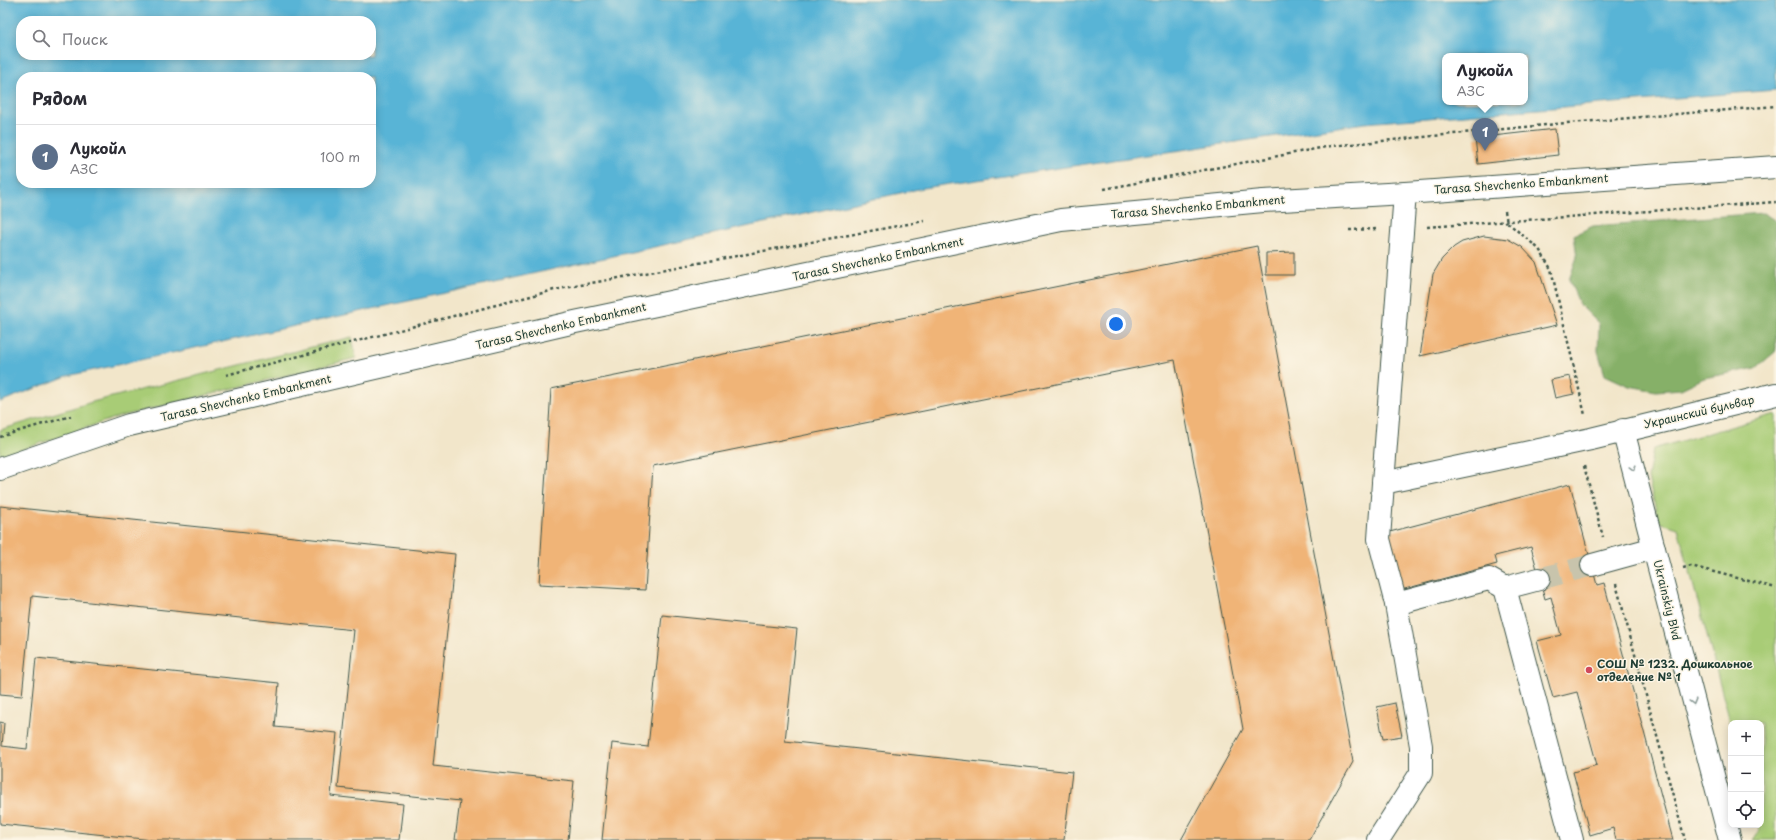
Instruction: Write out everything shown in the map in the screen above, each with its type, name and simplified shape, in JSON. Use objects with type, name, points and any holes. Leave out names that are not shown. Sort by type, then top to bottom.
[{"type":"street","name":"Tarasa Shevchenko Embankment","points":[[0,469],[137,424],[575,322],[1061,220],[1270,200],[1405,193],[1776,167]]},
{"type":"street","points":[[1378,840],[1422,773],[1421,746],[1396,604],[1379,540],[1405,193]]},
{"type":"street","name":"Украинский бульвар","points":[[1383,483],[1584,440],[1776,394]]},
{"type":"street","name":"Ukrainskiy Blvd","points":[[1623,430],[1654,548],[1659,573],[1730,840]]},
{"type":"street","points":[[1600,562],[1654,548]]},
{"type":"street","points":[[1396,604],[1489,579],[1505,588],[1539,579]]},
{"type":"street","points":[[1505,588],[1572,840]]},
{"type":"path","points":[[1331,146],[1556,124],[1776,106]]},
{"type":"path","points":[[1500,186],[1507,222],[1538,248],[1551,269],[1584,440],[1600,562],[1617,586],[1685,840]]},
{"type":"path","points":[[1403,229],[1776,202]]},
{"type":"path","points":[[1617,586],[1659,573],[1691,566],[1776,588]]},
{"type":"green space","points":[[1763,213],[1776,221],[1775,352],[1756,368],[1704,378],[1681,389],[1656,391],[1629,386],[1605,375],[1598,351],[1599,324],[1580,305],[1569,280],[1577,257],[1574,235],[1593,226]]},
{"type":"green space","points":[[352,337],[356,358],[118,417],[0,457],[0,430],[92,402]]},
{"type":"green space","points":[[1776,414],[1776,840],[1753,840],[1759,831],[1758,828],[1764,828],[1764,720],[1730,720],[1678,528],[1659,522],[1648,478],[1653,449]]},
{"type":"water","points":[[0,0],[1776,0],[1776,90],[1365,123],[923,188],[67,376],[0,402]]},
{"type":"building","points":[[1555,129],[1558,155],[1478,164],[1475,138]]},
{"type":"building","points":[[1484,236],[1508,239],[1522,247],[1536,262],[1557,325],[1420,356],[1433,274],[1442,259],[1454,247],[1462,242]]},
{"type":"building","points":[[1257,246],[1353,762],[1309,840],[1181,840],[1243,729],[1175,360],[653,466],[645,590],[539,584],[551,389]]},
{"type":"building","points":[[1294,252],[1294,275],[1266,275],[1266,253]]},
{"type":"building","points":[[1570,376],[1574,394],[1555,398],[1551,380]]},
{"type":"building","points":[[1570,484],[1597,585],[1604,583],[1673,840],[1616,840],[1613,828],[1590,835],[1573,772],[1597,765],[1577,692],[1553,698],[1537,641],[1561,635],[1551,597],[1545,599],[1531,547],[1495,556],[1497,564],[1401,590],[1386,533]]},
{"type":"building","points":[[0,506],[455,554],[433,766],[574,781],[568,840],[455,840],[460,801],[338,788],[354,630],[32,596],[22,696],[0,694]]},
{"type":"building","points":[[662,615],[797,629],[785,741],[1072,772],[1064,840],[602,840],[612,743],[648,747]]},
{"type":"building","points":[[36,658],[279,683],[275,727],[337,733],[331,796],[403,804],[399,840],[153,840],[0,824],[0,722],[4,723],[2,746],[27,749]]},
{"type":"building","points":[[1395,703],[1402,736],[1383,739],[1377,707]]},
{"type":"tunnel","points":[[1539,579],[1592,565]]},
{"type":"place","name":"Лукойл","points":[[1485,151]]},
{"type":"place","name":"СОШ № 1232. Дошкольное отделение № 1","points":[[1589,670]]}]
